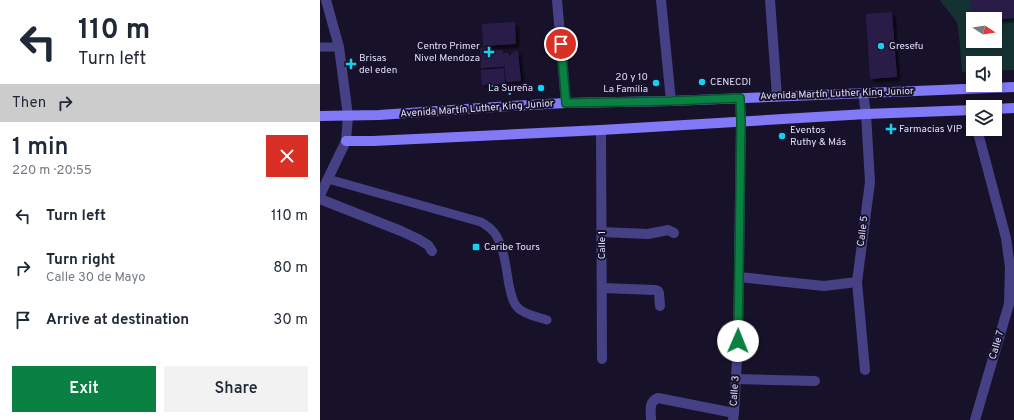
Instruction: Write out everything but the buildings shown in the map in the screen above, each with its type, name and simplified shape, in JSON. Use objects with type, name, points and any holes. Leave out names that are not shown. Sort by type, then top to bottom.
[{"type":"main road","name":"Avenida Martín Luther King Junior","points":[[320,116],[379,115],[566,103],[671,101],[1014,87]]},
{"type":"main road","points":[[1002,109],[1014,108]]},
{"type":"main road","name":"Avenida Martín Luther King Junior","points":[[346,141],[601,130],[866,114],[966,111]]},
{"type":"street","points":[[320,195],[346,141],[348,116],[339,47],[326,0]]},
{"type":"street","points":[[557,0],[566,103]]},
{"type":"street","points":[[661,0],[671,101]]},
{"type":"street","points":[[770,0],[777,96]]},
{"type":"street","name":"Calle 5","points":[[863,93],[866,114],[870,182],[857,282],[865,370]]},
{"type":"street","name":"Calle 3","points":[[733,417],[738,341],[740,98]]},
{"type":"street","name":"Calle 1","points":[[601,130],[602,359]]},
{"type":"street","name":"Calle 7","points":[[975,420],[1009,304],[1010,267],[1006,238],[979,136]]},
{"type":"street","points":[[320,199],[418,239],[428,244],[432,251]]},
{"type":"street","points":[[602,232],[648,234],[668,230],[674,232]]},
{"type":"street","points":[[739,277],[824,286],[857,282]]},
{"type":"street","points":[[602,288],[655,290],[659,293],[660,306]]},
{"type":"street","points":[[736,379],[814,380]]},
{"type":"street","points":[[651,420],[651,405],[654,400],[658,398],[733,417]]},
{"type":"lane","points":[[320,47],[339,47]]},
{"type":"lane","points":[[328,179],[481,222],[492,230],[499,239],[511,294],[515,305],[526,313],[547,320]]},
{"type":"path","points":[[492,85],[493,90],[509,89],[510,96]]},
{"type":"green space","points":[[940,1],[971,1],[972,12],[966,12],[966,48],[1002,48],[1002,19],[1014,18],[1014,70],[1002,71],[1002,56],[966,56],[966,72],[962,72],[957,22]]},
{"type":"place","name":"Gresefu","points":[[881,46]]},
{"type":"place","name":"Centro Primer Nivel Mendoza","points":[[489,52]]},
{"type":"place","name":"Brisas del eden","points":[[351,64]]},
{"type":"place","name":"CENECDI","points":[[702,82]]},
{"type":"place","name":"20 y 10 La Familia","points":[[656,83]]},
{"type":"place","name":"La Sureña","points":[[541,88]]},
{"type":"place","name":"Farmacias VIP","points":[[891,129]]},
{"type":"place","name":"Eventos Ruthy & Más","points":[[782,136]]},
{"type":"place","name":"Caribe Tours","points":[[476,247]]},
{"type":"route","points":[[561,44],[566,103],[740,98],[738,341]]}]
